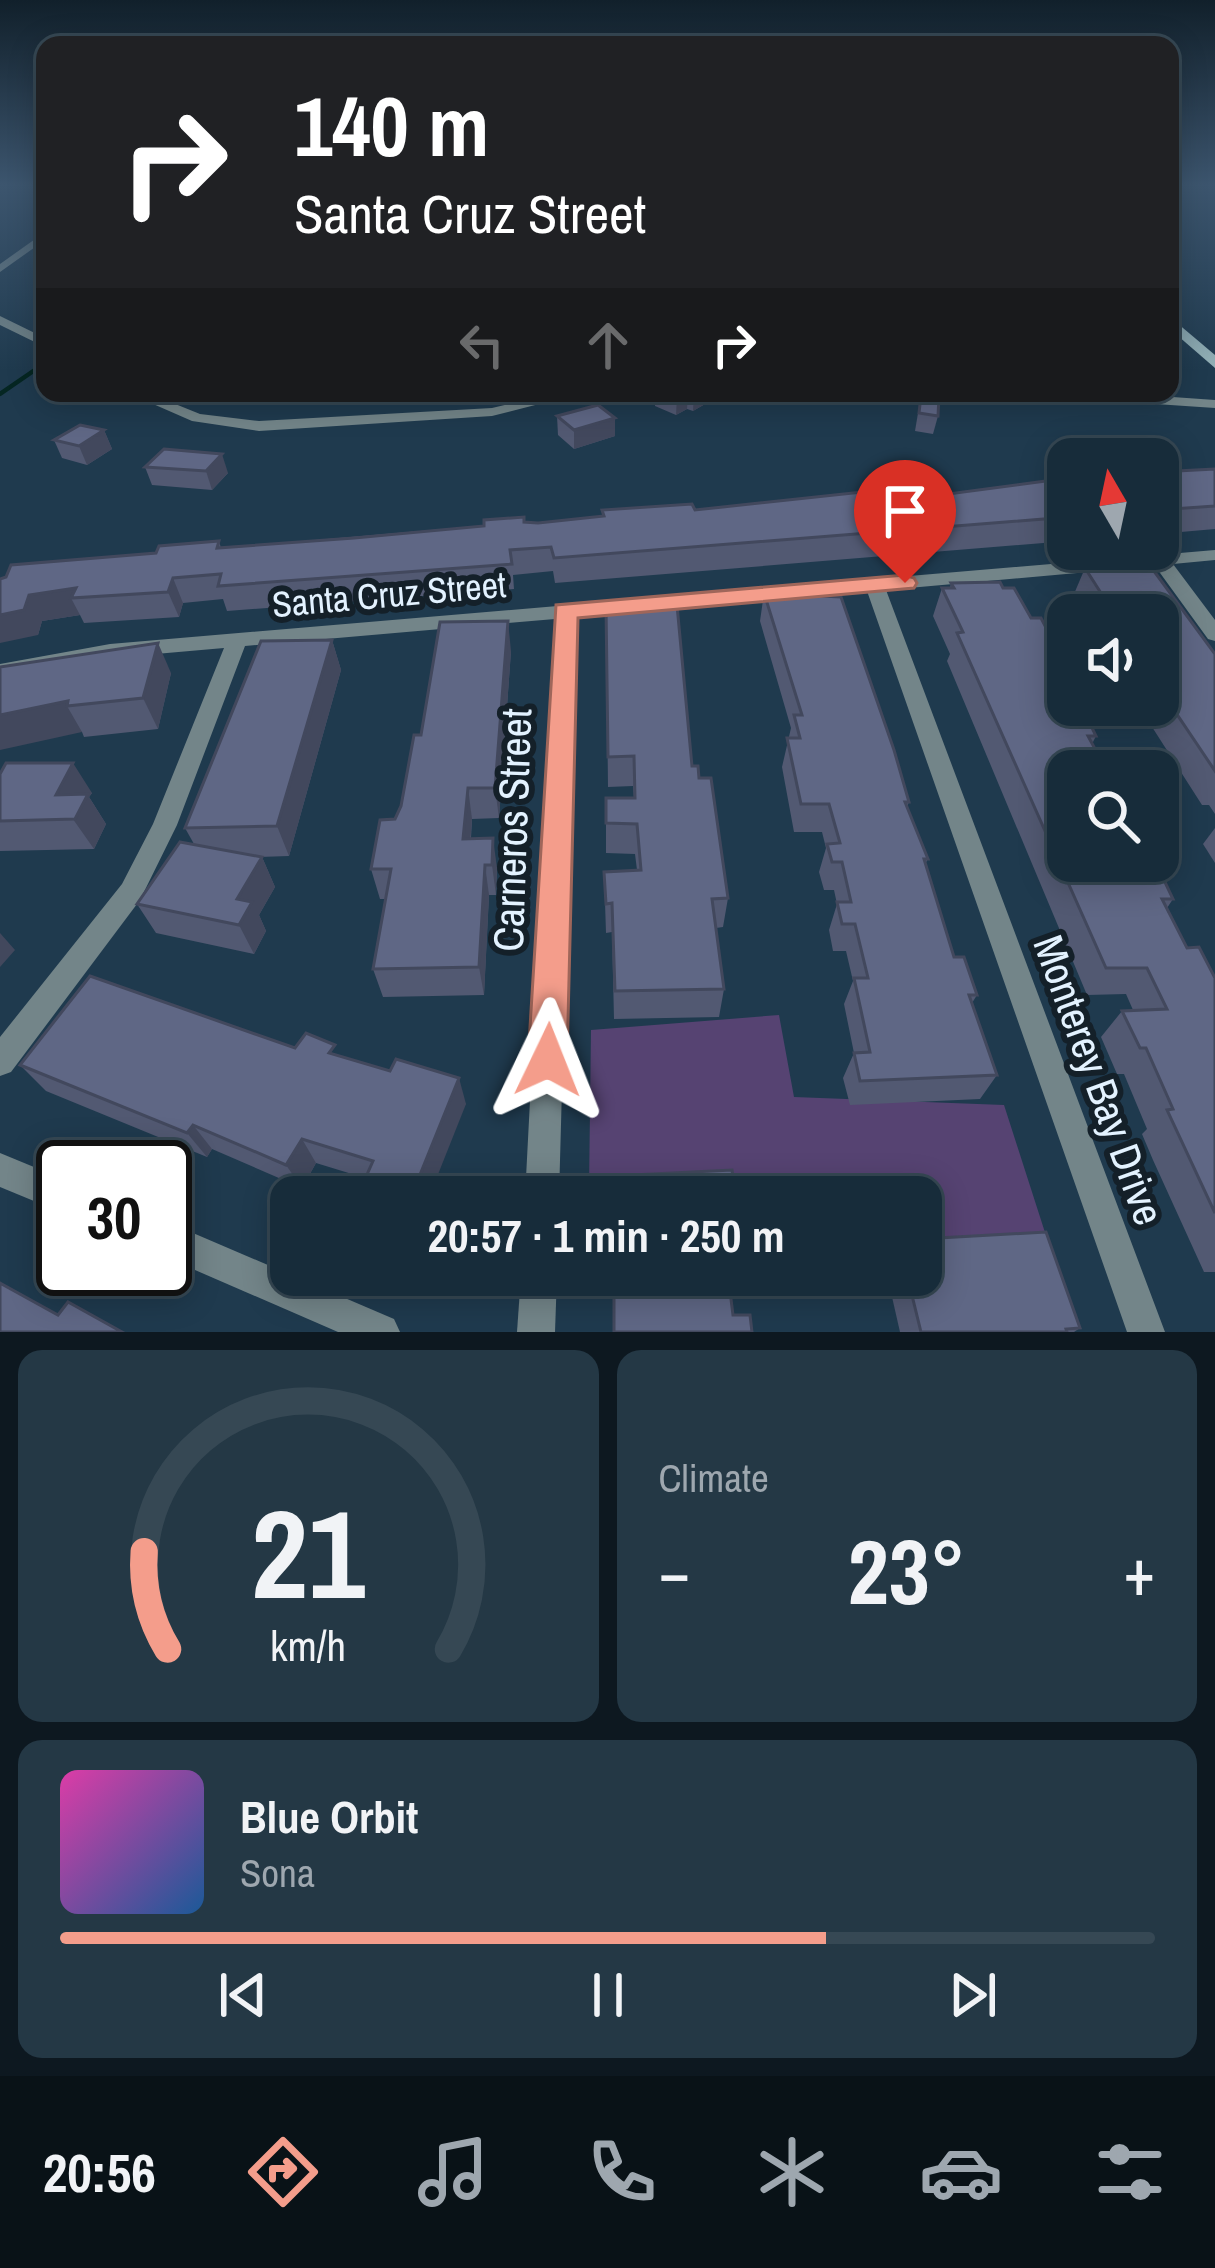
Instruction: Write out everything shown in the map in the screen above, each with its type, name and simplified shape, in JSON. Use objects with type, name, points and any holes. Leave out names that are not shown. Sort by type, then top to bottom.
[{"type":"main road","points":[[1179,329],[1215,363]]},
{"type":"street","points":[[0,269],[30,246]]},
{"type":"street","points":[[0,320],[36,339]]},
{"type":"street","points":[[157,402],[197,418],[259,426],[491,412],[535,402]]},
{"type":"street","points":[[1179,402],[1215,404]]},
{"type":"street","name":"Santa Cruz Street","points":[[1179,558],[1215,555]]},
{"type":"street","name":"Santa Cruz Street","points":[[0,671],[74,655],[1050,570]]},
{"type":"street","points":[[1167,570],[1215,634]]},
{"type":"street","name":"Monterey Bay Drive","points":[[875,586],[1146,1332]]},
{"type":"street","name":"Carneros Street","points":[[543,1176],[566,611]]},
{"type":"street","points":[[0,1061],[130,892],[164,825],[237,640]]},
{"type":"street","points":[[0,1170],[36,1185]]},
{"type":"street","points":[[192,1251],[381,1332]]},
{"type":"street","points":[[536,1332],[538,1296]]},
{"type":"shaded area","points":[[779,1015],[794,1097],[1004,1105],[1050,1248],[942,1251],[942,1176],[589,1176],[591,1030]]},
{"type":"building","points":[[920,402],[939,402],[938,416],[919,413]]},
{"type":"building","points":[[598,405],[615,418],[574,430],[557,416]]},
{"type":"building","points":[[80,425],[104,430],[79,446],[54,440]]},
{"type":"building","points":[[164,449],[222,454],[206,471],[145,467]]},
{"type":"building","points":[[1215,469],[1215,506],[1179,509],[1179,471]]},
{"type":"building","points":[[1047,481],[1047,519],[554,558],[551,547],[510,550],[512,564],[218,586],[221,574],[173,578],[168,592],[71,598],[76,588],[29,595],[24,610],[0,615],[0,579],[11,565],[156,553],[159,546],[219,541],[217,548],[354,538],[484,526],[484,520],[524,517],[524,522],[538,523],[604,516],[602,510],[692,504],[695,510],[918,486],[926,497]]},
{"type":"building","points":[[1086,570],[1153,570],[1171,594],[1102,594]]},
{"type":"building","points":[[1000,582],[1003,588],[1014,588],[1031,618],[1041,618],[1047,630],[1047,726],[1091,726],[1096,736],[1088,736],[1096,750],[1047,750],[1047,835],[957,633],[963,632],[942,588],[954,588],[951,583]]},
{"type":"building","points":[[764,593],[841,597],[894,750],[909,802],[905,802],[928,859],[924,859],[954,957],[964,957],[977,995],[969,995],[997,1075],[860,1081],[854,1053],[870,1052],[854,978],[868,978],[855,924],[842,924],[837,902],[851,902],[842,862],[832,862],[827,844],[840,843],[829,804],[801,804],[787,738],[800,738],[794,715],[802,715]]},
{"type":"building","points":[[677,605],[692,766],[698,766],[699,778],[711,778],[728,898],[712,899],[724,989],[615,991],[612,903],[606,904],[604,872],[641,870],[637,824],[606,823],[606,798],[635,798],[634,756],[608,757],[606,606]]},
{"type":"building","points":[[1179,605],[1215,654],[1215,771],[1179,717]]},
{"type":"building","points":[[508,621],[495,788],[468,788],[463,839],[493,838],[492,865],[485,865],[479,967],[373,969],[391,869],[371,869],[380,820],[395,819],[401,806],[414,735],[421,735],[440,622]]},
{"type":"building","points":[[332,640],[277,826],[185,828],[261,641]]},
{"type":"building","points":[[158,643],[143,698],[67,706],[68,701],[0,715],[0,667]]},
{"type":"building","points":[[6,763],[73,763],[56,795],[88,794],[75,819],[0,821],[0,774]]},
{"type":"building","points":[[180,842],[262,857],[237,899],[252,902],[239,925],[137,904]]},
{"type":"building","points":[[1068,882],[1165,882],[1173,899],[1162,899],[1187,948],[1199,947],[1215,978],[1215,1213],[1167,1110],[1173,1109],[1146,1048],[1140,1048],[1122,1011],[1167,1009],[1147,968],[1106,968]]},
{"type":"building","points":[[90,976],[295,1048],[306,1033],[335,1045],[329,1053],[390,1071],[396,1059],[459,1078],[419,1176],[366,1176],[373,1161],[302,1139],[286,1165],[193,1125],[187,1133],[20,1065]]},
{"type":"building","points":[[732,1170],[733,1176],[613,1176]]},
{"type":"building","points":[[1046,1232],[1080,1328],[1067,1332],[921,1332],[912,1296],[942,1296],[942,1238]]},
{"type":"building","points":[[0,1283],[58,1315],[68,1302],[122,1332],[0,1332]]},
{"type":"building","points":[[614,1296],[731,1296],[733,1315],[750,1315],[752,1332],[614,1332]]},
{"type":"waterway","points":[[0,394],[36,369]]},
{"type":"route","points":[[548,1060],[566,611],[905,583]]}]
